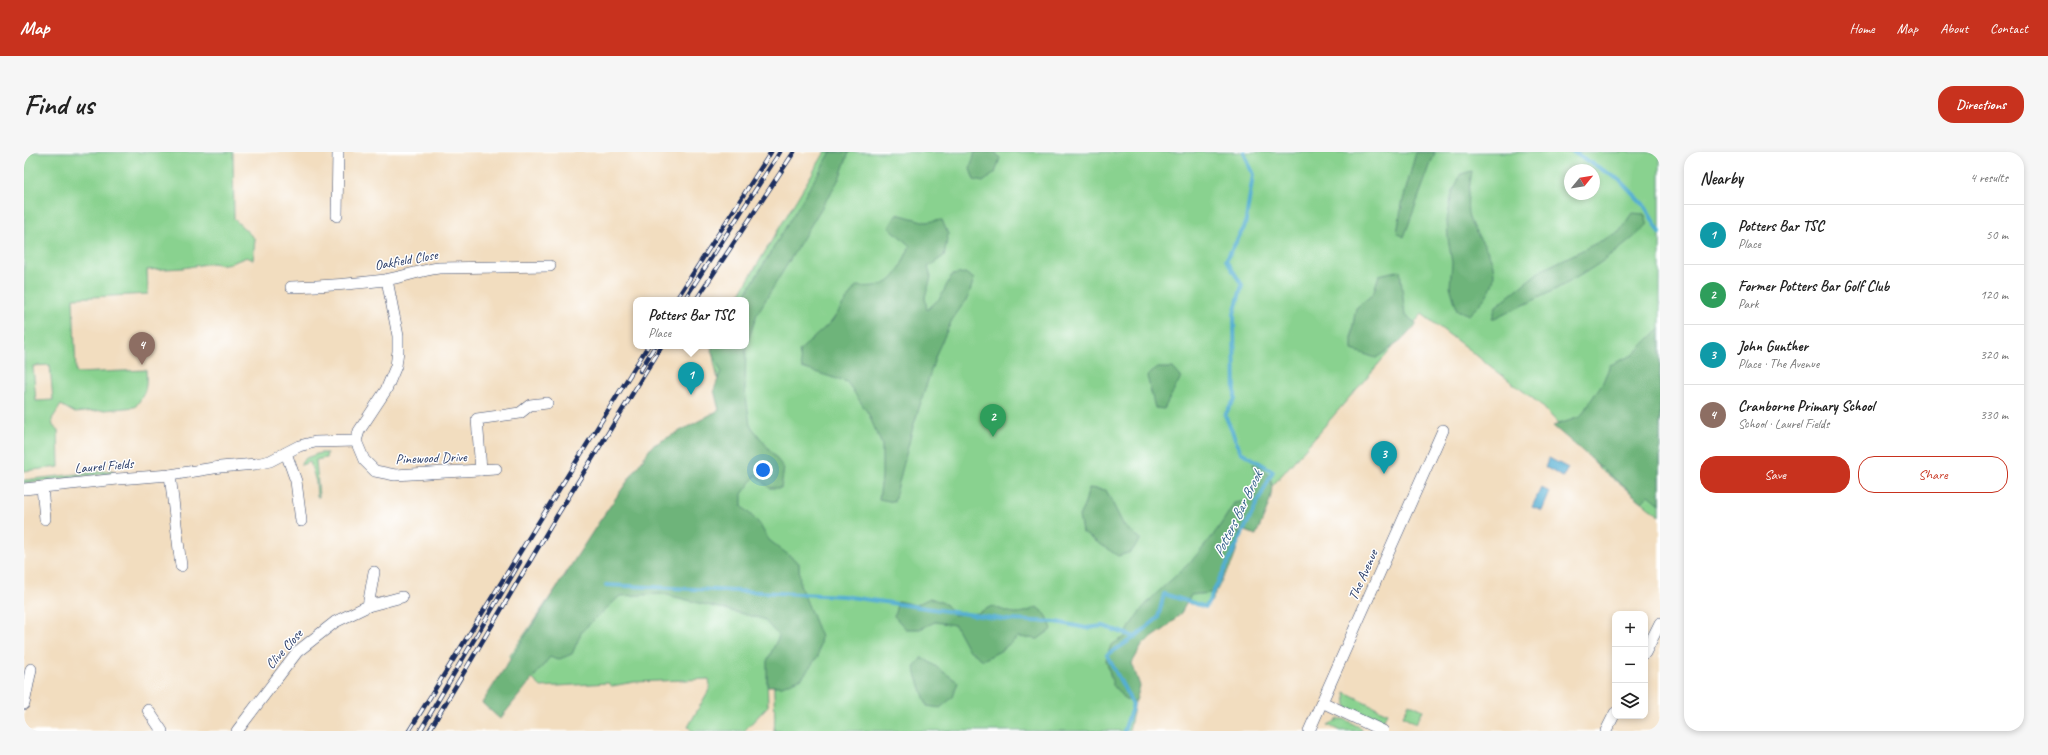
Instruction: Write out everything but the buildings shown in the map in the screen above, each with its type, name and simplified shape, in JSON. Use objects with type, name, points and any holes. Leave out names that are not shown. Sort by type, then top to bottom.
[{"type":"street","points":[[337,216],[338,152]]},
{"type":"street","name":"Oakfield Close","points":[[291,287],[337,285],[387,280],[427,269],[439,268],[491,269],[550,266]]},
{"type":"street","points":[[356,441],[359,431],[386,390],[396,366],[398,336],[387,280]]},
{"type":"street","name":"Pinewood Drive","points":[[481,470],[478,419],[520,413],[530,405],[547,403]]},
{"type":"street","name":"The Avenue","points":[[1309,731],[1442,430]]},
{"type":"street","name":"Laurel Fields","points":[[24,489],[170,475],[220,467],[256,464],[270,461],[299,446],[315,442],[356,441]]},
{"type":"street","name":"Pinewood Drive","points":[[356,441],[364,460],[375,471],[383,474],[395,475],[496,469]]},
{"type":"street","points":[[286,452],[296,481],[301,520]]},
{"type":"street","points":[[170,475],[181,566]]},
{"type":"street","points":[[42,487],[46,519]]},
{"type":"street","points":[[368,606],[374,572]]},
{"type":"street","name":"Clive Close","points":[[237,731],[297,652],[335,622],[368,606],[402,597]]},
{"type":"street","points":[[1648,647],[1660,623]]},
{"type":"street","points":[[24,704],[31,668]]},
{"type":"street","points":[[1322,702],[1383,731]]},
{"type":"street","points":[[148,710],[162,731]]},
{"type":"street","points":[[1606,731],[1612,719]]},
{"type":"green space","points":[[24,152],[233,152],[234,219],[255,239],[253,260],[247,257],[226,265],[211,263],[183,268],[147,270],[148,294],[73,298],[76,373],[146,370],[145,390],[142,398],[135,407],[75,413],[61,405],[52,419],[53,426],[58,430],[59,467],[24,471]],"holes":[[[50,365],[53,400],[36,401],[33,366]]]},
{"type":"green space","points":[[825,152],[1660,152],[1660,516],[1602,470],[1540,404],[1422,314],[1241,522],[1228,568],[1211,602],[1203,605],[1190,604],[1170,597],[1165,613],[1109,650],[1109,659],[1135,702],[1129,731],[774,731],[774,677],[767,677],[768,706],[744,731],[692,731],[688,727],[710,688],[709,679],[634,682],[612,686],[608,683],[541,687],[509,657],[654,445],[724,409],[712,349],[749,349],[749,297],[738,297]]},
{"type":"green space","points":[[831,152],[849,152],[839,179],[757,314],[749,337],[749,297],[744,297]]},
{"type":"green space","points":[[975,152],[995,152],[1000,158],[995,173],[983,182],[974,180],[970,169]]},
{"type":"green space","points":[[1416,152],[1435,152],[1404,237],[1397,233],[1402,204]]},
{"type":"green space","points":[[1472,171],[1468,200],[1469,218],[1492,261],[1494,278],[1488,294],[1469,315],[1457,310],[1450,286],[1452,263],[1447,221],[1452,193],[1461,174]]},
{"type":"green space","points":[[1632,213],[1644,214],[1648,224],[1614,253],[1575,279],[1492,319],[1496,306],[1540,271],[1619,232]]},
{"type":"green space","points":[[897,214],[926,222],[942,220],[948,234],[944,256],[928,267],[931,278],[925,297],[927,310],[940,298],[952,275],[965,273],[974,279],[968,297],[952,320],[937,352],[913,427],[894,502],[879,499],[882,477],[882,445],[868,413],[847,382],[802,368],[799,351],[832,321],[856,286],[878,286],[892,279],[896,274],[910,246],[889,227]]},
{"type":"green space","points":[[1400,270],[1405,315],[1417,324],[1401,341],[1376,358],[1352,350],[1352,330],[1356,308],[1373,294],[1379,275]]},
{"type":"green space","points":[[1660,328],[1660,504],[1649,495],[1642,502],[1553,426],[1580,417],[1603,382],[1610,365],[1633,355]]},
{"type":"green space","points":[[746,349],[745,390],[750,425],[784,468],[781,488],[769,488],[756,475],[742,494],[742,506],[758,522],[769,540],[799,563],[800,585],[821,637],[818,656],[802,678],[782,686],[767,686],[767,661],[779,636],[763,619],[663,594],[620,596],[582,631],[572,654],[557,660],[550,657],[500,719],[482,703],[599,522],[652,446],[719,410],[714,390],[721,371],[711,350]]},
{"type":"green space","points":[[1158,368],[1173,368],[1181,377],[1164,409],[1155,408],[1147,376]]},
{"type":"green space","points":[[320,453],[327,453],[326,458],[316,460],[319,497],[317,497],[316,482],[310,462],[301,465],[301,463],[306,458]]},
{"type":"green space","points":[[1253,464],[1264,469],[1270,476],[1272,485],[1268,506],[1256,535],[1240,529],[1234,558],[1228,571],[1210,593],[1191,595],[1181,613],[1166,628],[1143,644],[1132,663],[1140,686],[1136,701],[1125,700],[1113,685],[1106,660],[1111,645],[1125,637],[1130,626],[1144,606],[1201,550],[1224,520],[1234,503],[1247,501],[1258,482]]},
{"type":"green space","points":[[112,470],[114,473],[24,483],[24,480]]},
{"type":"green space","points":[[1089,488],[1106,490],[1124,526],[1141,539],[1131,552],[1118,556],[1082,532],[1079,516],[1084,506]]},
{"type":"green space","points":[[930,598],[946,604],[954,615],[978,613],[992,606],[1014,613],[1024,612],[1037,607],[1047,616],[1052,629],[1038,639],[1018,637],[1002,650],[983,660],[968,649],[955,625],[935,622],[920,629],[906,629],[894,616],[898,601],[916,605]]},
{"type":"green space","points":[[922,657],[958,682],[953,697],[940,708],[927,706],[914,668]]},
{"type":"green space","points":[[1345,692],[1387,713],[1381,724],[1349,709],[1346,705]]},
{"type":"green space","points":[[1409,703],[1423,710],[1416,723],[1403,716]]},
{"type":"green space","points":[[1339,719],[1344,719],[1361,728],[1362,731],[1340,731],[1328,725]]},
{"type":"water","points":[[1549,458],[1568,468],[1563,477],[1545,467]]},
{"type":"water","points":[[1541,488],[1550,492],[1542,511],[1532,507]]},
{"type":"waterway","name":"Potters Bar Brook","points":[[1124,731],[1133,705],[1107,655],[1135,637],[1158,618],[1164,594],[1206,607],[1273,471],[1241,452],[1225,415],[1235,399],[1234,314],[1242,285],[1226,260],[1245,226],[1253,175],[1244,152]]},
{"type":"waterway","points":[[1573,152],[1621,181],[1644,205],[1660,233]]},
{"type":"waterway","points":[[606,585],[843,596],[1008,620],[1056,622],[1086,628],[1103,626],[1135,637]]},
{"type":"railway","points":[[678,297],[771,152]]},
{"type":"railway","points":[[686,297],[780,152]]},
{"type":"railway","points":[[698,297],[794,152]]},
{"type":"railway","points":[[409,731],[646,349]]},
{"type":"railway","points":[[640,371],[653,349]]},
{"type":"railway","points":[[429,731],[558,514],[660,349]]},
{"type":"railway","points":[[420,731],[520,562]]},
{"type":"place","name":"Cranborne Primary School","points":[[142,365]]},
{"type":"place","name":"Potters Bar TSC","points":[[691,395]]},
{"type":"place","name":"Former Potters Bar Golf Club","points":[[993,437]]},
{"type":"place","name":"John Gunther","points":[[1384,474]]}]
